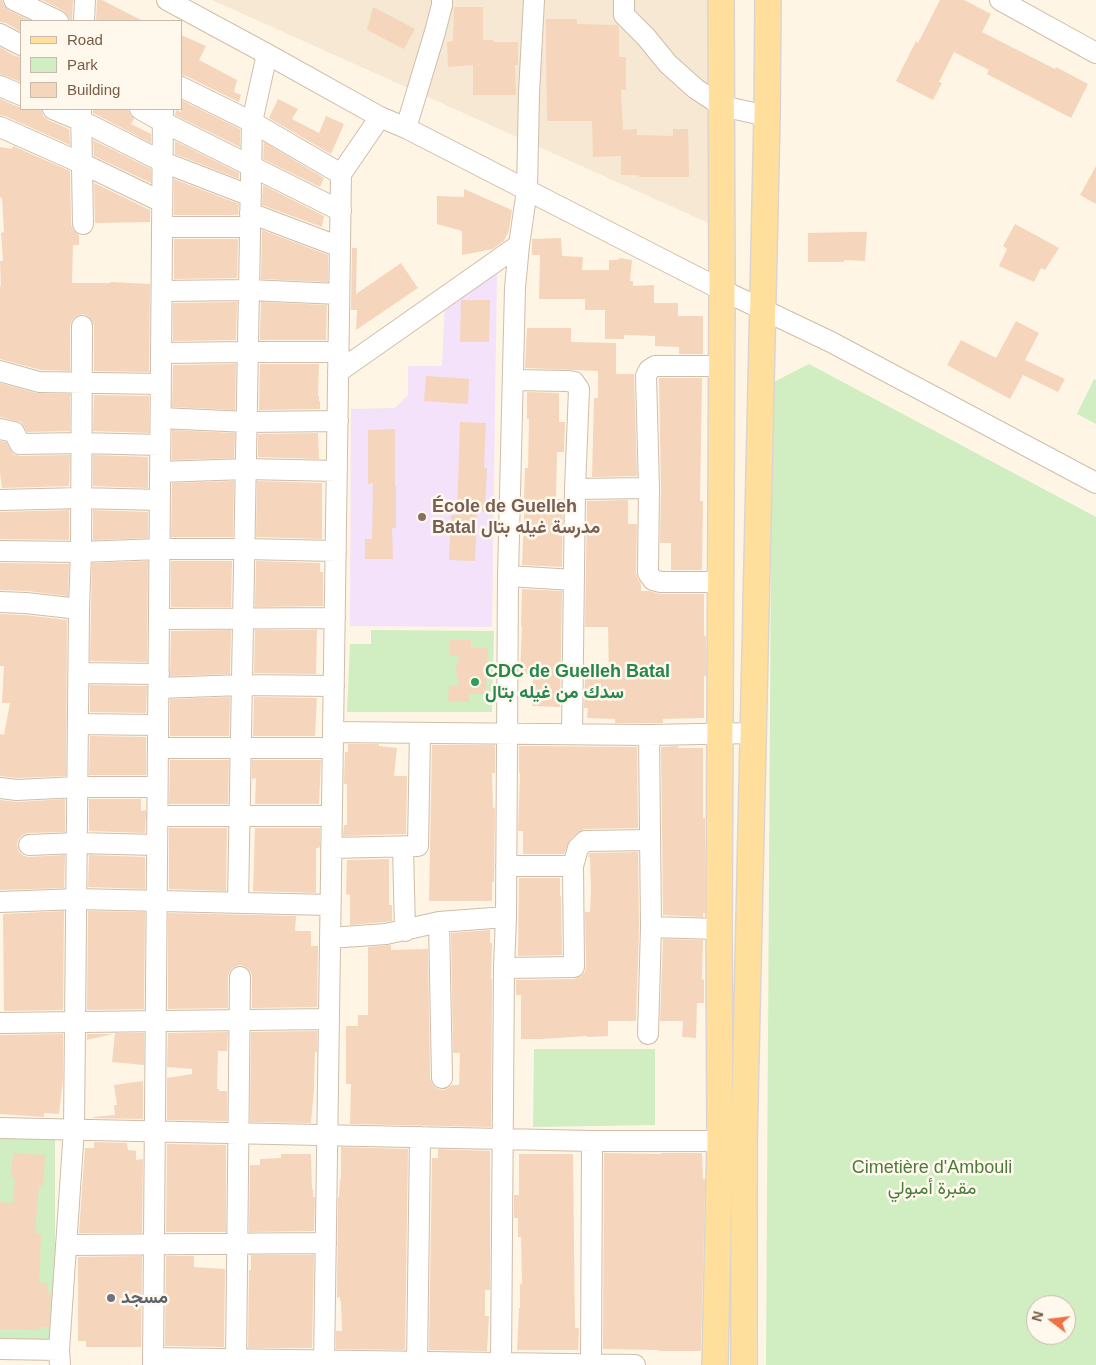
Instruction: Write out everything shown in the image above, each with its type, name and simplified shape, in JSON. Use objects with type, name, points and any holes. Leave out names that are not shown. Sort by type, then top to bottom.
[{"type":"main road","points":[[721,0],[722,290],[719,929],[744,1365]]},
{"type":"main road","points":[[715,1365],[732,1142],[753,733],[768,116],[768,0]]},
{"type":"main road","points":[[721,482],[758,482]]},
{"type":"street","points":[[14,0],[56,20]]},
{"type":"street","points":[[84,20],[85,0]]},
{"type":"street","points":[[406,128],[435,32],[442,0]]},
{"type":"street","points":[[501,1364],[508,576],[515,288],[527,190],[529,93],[534,0]]},
{"type":"street","points":[[624,0],[624,15],[646,37],[668,64],[696,89],[722,106],[768,116]]},
{"type":"street","points":[[1000,0],[1096,53]]},
{"type":"street","points":[[170,6],[267,54],[380,117],[406,128],[722,290],[831,342],[1096,484]]},
{"type":"street","points":[[0,34],[20,44]]},
{"type":"street","points":[[238,902],[252,122],[267,54]]},
{"type":"street","points":[[0,86],[20,95]]},
{"type":"street","points":[[182,88],[252,122],[341,174]]},
{"type":"street","points":[[58,110],[82,115],[250,212],[340,247]]},
{"type":"street","points":[[143,110],[163,116],[251,166],[341,211]]},
{"type":"street","points":[[82,115],[83,224]]},
{"type":"street","points":[[163,116],[153,1362],[635,1365]]},
{"type":"street","points":[[324,1363],[341,174],[380,117]]},
{"type":"street","points":[[0,127],[82,163],[162,202]]},
{"type":"street","points":[[162,227],[250,212]]},
{"type":"street","points":[[338,372],[519,246]]},
{"type":"street","points":[[162,291],[249,290],[339,294]]},
{"type":"street","points":[[0,1349],[59,1358],[74,1129],[82,326]]},
{"type":"street","points":[[161,353],[338,352]]},
{"type":"street","points":[[721,366],[655,366],[649,370],[646,376],[649,488],[648,572],[653,580],[661,582],[721,582]]},
{"type":"street","points":[[0,371],[40,382],[161,384]]},
{"type":"street","points":[[513,380],[567,381],[574,382],[579,389],[575,489],[572,734]]},
{"type":"street","points":[[161,418],[247,422],[338,421]]},
{"type":"street","points":[[0,429],[14,432],[20,444],[160,445]]},
{"type":"street","points":[[160,472],[246,468],[337,471]]},
{"type":"street","points":[[575,489],[649,488]]},
{"type":"street","points":[[0,500],[80,498],[160,500]]},
{"type":"street","points":[[0,551],[81,552],[160,549],[245,549],[336,551]]},
{"type":"street","points":[[508,576],[574,580]]},
{"type":"street","points":[[0,602],[26,602],[80,609]]},
{"type":"street","points":[[159,619],[335,618]]},
{"type":"street","points":[[79,673],[159,681],[334,686]]},
{"type":"street","points":[[78,724],[158,725]]},
{"type":"street","points":[[158,748],[241,749],[420,733],[720,735],[753,733]]},
{"type":"street","points":[[331,848],[418,846],[420,733]]},
{"type":"street","points":[[648,1034],[651,927],[649,735]]},
{"type":"street","points":[[0,788],[18,790],[157,786]]},
{"type":"street","points":[[157,816],[332,816]]},
{"type":"street","points":[[504,968],[574,967],[573,866],[578,848],[585,841],[650,840]]},
{"type":"street","points":[[29,845],[77,843],[157,845]]},
{"type":"street","points":[[403,847],[404,930]]},
{"type":"street","points":[[506,866],[573,866]]},
{"type":"street","points":[[0,902],[77,899],[330,905]]},
{"type":"street","points":[[330,938],[386,934],[439,922],[506,917]]},
{"type":"street","points":[[439,922],[442,1078]]},
{"type":"street","points":[[651,927],[719,929]]},
{"type":"street","points":[[236,1362],[240,977]]},
{"type":"street","points":[[0,1022],[329,1019]]},
{"type":"street","points":[[0,1128],[592,1141],[732,1142]]},
{"type":"street","points":[[417,1364],[420,1137]]},
{"type":"street","points":[[591,1365],[592,1141]]},
{"type":"street","points":[[66,1245],[326,1243]]},
{"type":"shaded area","points":[[212,0],[718,0],[715,226]]},
{"type":"shaded area","name":"École de Guelleh Batal مدرسة غيله بتال","points":[[497,271],[492,627],[350,626],[351,409],[395,408],[408,395],[408,366],[442,366],[445,301]]},
{"type":"green space","name":"Cimetière d'Ambouli مقبرة أمبولي","points":[[809,364],[1096,517],[1096,1365],[766,1365],[772,383]]},
{"type":"green space","points":[[1094,379],[1096,380],[1096,424],[1077,414]]},
{"type":"green space","points":[[371,630],[494,631],[492,712],[347,712],[350,644],[371,644]]},
{"type":"green space","points":[[534,1049],[655,1049],[655,1125],[533,1127]]},
{"type":"green space","points":[[55,1133],[55,1350],[0,1349],[0,1134]]},
{"type":"building","points":[[0,0],[2,0],[8,10],[29,20],[20,20],[20,31],[6,23],[0,22]]},
{"type":"building","points":[[42,0],[73,0],[72,20],[70,20],[64,11]]},
{"type":"building","points":[[97,0],[102,0],[141,20],[96,20]]},
{"type":"building","points":[[940,0],[964,0],[991,14],[982,32],[1088,84],[1071,118],[987,74],[989,70],[954,52],[939,82],[942,83],[933,100],[896,81],[916,41],[918,43]]},
{"type":"building","points":[[373,7],[415,29],[404,49],[367,30]]},
{"type":"building","points":[[454,7],[483,7],[483,40],[518,42],[518,65],[515,65],[516,95],[473,95],[473,65],[448,67],[447,42],[453,41]]},
{"type":"building","points":[[546,19],[577,19],[577,24],[617,25],[619,27],[619,57],[626,57],[626,90],[621,90],[623,130],[637,129],[637,135],[673,136],[673,129],[688,129],[689,177],[621,175],[621,156],[593,157],[592,121],[547,121]]},
{"type":"building","points":[[182,35],[206,46],[199,60],[237,80],[234,92],[241,95],[239,102],[182,75]]},
{"type":"building","points":[[0,47],[20,57],[20,82],[0,74]]},
{"type":"building","points":[[0,99],[20,107],[20,110],[41,110],[43,116],[48,120],[69,129],[70,145],[5,116],[0,115]]},
{"type":"building","points":[[278,99],[298,109],[292,119],[319,133],[326,116],[344,124],[331,154],[269,118]]},
{"type":"building","points":[[182,100],[240,129],[240,147],[175,115],[176,110],[181,112]]},
{"type":"building","points":[[93,110],[128,110],[134,119],[131,124],[151,134],[151,143],[93,113]]},
{"type":"building","points":[[93,140],[151,169],[151,183],[94,156]]},
{"type":"building","points":[[175,141],[239,173],[239,179],[175,154]]},
{"type":"building","points":[[264,142],[324,178],[320,187],[263,159]]},
{"type":"building","points":[[13,146],[70,171],[71,224],[73,230],[79,235],[79,245],[73,245],[72,283],[150,284],[149,372],[94,371],[94,326],[88,316],[83,314],[76,316],[70,325],[70,371],[41,370],[0,359],[0,261],[3,261],[1,233],[4,232],[2,198],[0,197],[0,147],[12,149]]},
{"type":"building","points":[[1096,166],[1096,204],[1080,195]]},
{"type":"building","points":[[174,179],[239,204],[238,215],[174,215]]},
{"type":"building","points":[[94,183],[150,210],[150,222],[95,223]]},
{"type":"building","points":[[263,185],[324,216],[322,227],[262,205]]},
{"type":"building","points":[[464,189],[512,210],[509,230],[504,241],[493,249],[462,255],[462,231],[437,224],[437,196],[464,197]]},
{"type":"building","points":[[1015,224],[1059,248],[1045,270],[1041,268],[1034,282],[999,266],[1007,249],[1003,246]]},
{"type":"building","points":[[262,230],[328,255],[328,282],[261,279]]},
{"type":"building","points":[[867,232],[865,261],[808,262],[808,233]]},
{"type":"building","points":[[561,238],[562,256],[583,257],[582,270],[609,270],[609,260],[618,260],[619,258],[632,260],[630,281],[633,281],[633,286],[654,285],[654,303],[678,303],[678,316],[703,316],[703,354],[679,354],[679,347],[655,346],[655,336],[624,335],[624,339],[605,339],[605,310],[585,310],[585,299],[539,299],[540,255],[532,255],[532,239]]},
{"type":"building","points":[[174,239],[238,239],[237,278],[174,279]]},
{"type":"building","points":[[352,248],[357,248],[356,294],[401,263],[418,288],[356,330],[357,310],[351,310]]},
{"type":"building","points":[[461,300],[490,300],[489,342],[460,342]]},
{"type":"building","points":[[237,302],[236,340],[173,341],[173,303]]},
{"type":"building","points":[[261,302],[327,305],[326,340],[260,340]]},
{"type":"building","points":[[1016,321],[1039,333],[1025,360],[1065,379],[1058,392],[1023,375],[1010,399],[947,365],[961,340],[996,358]]},
{"type":"building","points":[[527,328],[571,328],[571,342],[616,343],[616,374],[634,374],[637,476],[592,477],[594,398],[598,398],[598,371],[525,368]]},
{"type":"building","points":[[236,364],[235,410],[172,407],[173,365]]},
{"type":"building","points":[[260,364],[319,364],[318,396],[320,409],[259,410]]},
{"type":"building","points":[[426,376],[469,379],[468,404],[424,401]]},
{"type":"building","points":[[659,378],[702,378],[700,501],[703,501],[702,570],[671,570],[671,543],[660,543]]},
{"type":"building","points":[[0,383],[36,393],[70,394],[70,431],[27,432],[21,422],[0,417]]},
{"type":"building","points":[[527,392],[559,393],[559,422],[565,422],[564,452],[557,452],[556,499],[563,499],[562,567],[522,565],[525,468],[528,468],[529,419],[527,419]]},
{"type":"building","points":[[94,395],[149,396],[149,433],[93,431]]},
{"type":"building","points":[[460,422],[486,423],[484,468],[487,468],[485,512],[477,511],[475,561],[449,560],[451,515],[457,515]]},
{"type":"building","points":[[395,429],[396,528],[392,528],[393,559],[365,559],[365,539],[372,539],[373,483],[368,484],[368,430]]},
{"type":"building","points":[[172,430],[235,433],[234,458],[172,460]]},
{"type":"building","points":[[318,433],[319,459],[258,457],[258,434]]},
{"type":"building","points":[[0,441],[6,442],[13,454],[20,456],[70,455],[69,486],[2,488]]},
{"type":"building","points":[[93,455],[148,457],[148,488],[93,486]]},
{"type":"building","points":[[234,481],[233,537],[171,537],[172,483]]},
{"type":"building","points":[[257,481],[322,483],[322,539],[256,537]]},
{"type":"building","points":[[628,500],[628,524],[637,524],[636,573],[641,584],[641,591],[661,594],[704,594],[706,676],[704,676],[704,718],[663,719],[663,723],[615,723],[615,719],[587,718],[588,708],[584,708],[585,678],[609,679],[608,627],[585,627],[587,501]]},
{"type":"building","points":[[69,510],[69,540],[0,539],[0,512]]},
{"type":"building","points":[[93,510],[148,512],[148,538],[93,540]]},
{"type":"building","points":[[148,561],[147,662],[90,661],[92,563]]},
{"type":"building","points":[[171,561],[232,561],[231,607],[171,607]]},
{"type":"building","points":[[256,561],[320,563],[320,572],[323,572],[323,606],[255,607]]},
{"type":"building","points":[[0,563],[69,564],[68,596],[0,590]]},
{"type":"building","points":[[522,589],[562,591],[560,707],[532,706],[533,674],[520,674]]},
{"type":"building","points":[[0,614],[67,620],[66,776],[17,778],[0,776],[0,734],[4,735],[10,703],[2,703],[4,666],[0,666]]},
{"type":"building","points":[[231,630],[230,674],[170,676],[171,631]]},
{"type":"building","points":[[255,630],[317,630],[316,674],[254,673]]},
{"type":"building","points":[[450,640],[471,640],[471,648],[488,648],[486,694],[469,694],[469,702],[448,701],[449,685],[459,685],[456,670],[459,656],[450,656]]},
{"type":"building","points":[[90,685],[147,686],[146,713],[90,712]]},
{"type":"building","points":[[230,697],[229,736],[170,736],[170,699]]},
{"type":"building","points":[[254,697],[317,698],[315,736],[253,736]]},
{"type":"building","points":[[90,736],[146,737],[146,775],[89,775]]},
{"type":"building","points":[[348,744],[379,744],[379,746],[397,748],[394,776],[407,776],[406,834],[343,836],[344,825],[347,825],[347,784],[344,784],[345,752],[348,752]]},
{"type":"building","points":[[432,745],[495,745],[495,773],[492,773],[493,808],[495,808],[492,901],[429,901]]},
{"type":"building","points":[[519,746],[637,747],[638,828],[584,829],[570,840],[564,854],[523,854],[523,831],[518,831]]},
{"type":"building","points":[[678,746],[678,748],[703,748],[705,913],[703,913],[703,917],[663,915],[661,747]]},
{"type":"building","points":[[170,760],[229,760],[228,804],[169,804]]},
{"type":"building","points":[[252,760],[321,760],[319,804],[255,804],[256,778],[252,779]]},
{"type":"building","points":[[65,799],[65,832],[28,833],[22,835],[17,845],[19,852],[24,856],[65,855],[64,888],[0,890],[0,800],[18,802]]},
{"type":"building","points":[[89,799],[141,799],[141,811],[146,810],[145,833],[89,831]]},
{"type":"building","points":[[169,828],[227,828],[226,891],[169,889]]},
{"type":"building","points":[[255,828],[320,828],[320,846],[316,848],[316,893],[253,891]]},
{"type":"building","points":[[638,852],[639,927],[636,1021],[608,1021],[608,1036],[521,1039],[521,995],[516,995],[516,980],[574,979],[580,977],[585,972],[585,912],[590,912],[591,891],[589,854]]},
{"type":"building","points":[[89,855],[145,857],[145,889],[88,887]]},
{"type":"building","points":[[389,859],[389,905],[392,905],[392,921],[350,925],[350,895],[346,894],[347,860]]},
{"type":"building","points":[[519,878],[560,878],[562,955],[518,956]]},
{"type":"building","points":[[64,911],[63,1010],[4,1011],[3,914]]},
{"type":"building","points":[[88,911],[145,912],[144,1009],[87,1010]]},
{"type":"building","points":[[168,913],[296,916],[295,931],[311,931],[311,946],[318,946],[317,1007],[252,1008],[251,972],[246,967],[240,965],[234,967],[228,976],[228,1008],[168,1009]]},
{"type":"building","points":[[490,930],[490,943],[492,943],[491,1127],[350,1124],[351,1084],[346,1084],[346,1026],[358,1026],[358,1015],[368,1015],[368,947],[391,945],[391,950],[428,949],[430,1078],[436,1088],[443,1090],[452,1085],[459,1085],[460,1053],[453,1053],[451,933]]},
{"type":"building","points":[[663,939],[703,940],[702,980],[704,979],[704,1003],[697,1003],[696,1038],[682,1037],[683,1021],[660,1021]]},
{"type":"building","points":[[317,1031],[311,1123],[250,1122],[251,1032]]},
{"type":"building","points":[[228,1032],[227,1051],[218,1051],[217,1089],[219,1091],[227,1091],[227,1121],[167,1120],[167,1078],[192,1074],[192,1069],[167,1067],[168,1033]]},
{"type":"building","points":[[115,1033],[144,1033],[144,1065],[112,1062]]},
{"type":"building","points":[[63,1034],[63,1079],[59,1114],[44,1113],[44,1117],[0,1114],[0,1035]]},
{"type":"building","points":[[87,1034],[113,1034],[87,1040]]},
{"type":"building","points":[[143,1081],[143,1119],[93,1118],[115,1115],[114,1105],[117,1105],[114,1085]]},
{"type":"building","points":[[94,1142],[127,1143],[128,1150],[136,1151],[136,1160],[143,1159],[142,1233],[79,1233],[85,1148],[94,1148]]},
{"type":"building","points":[[167,1144],[226,1145],[226,1232],[166,1232]]},
{"type":"building","points":[[341,1147],[408,1149],[405,1350],[336,1349],[336,1331],[342,1331],[341,1301],[340,1297],[337,1298],[338,1197],[341,1179]]},
{"type":"building","points":[[438,1149],[490,1151],[490,1290],[485,1290],[485,1316],[489,1316],[487,1351],[429,1350],[432,1158],[438,1158]]},
{"type":"building","points":[[13,1153],[45,1155],[43,1186],[39,1185],[35,1233],[41,1234],[39,1283],[48,1283],[48,1294],[51,1294],[49,1327],[39,1327],[39,1330],[0,1329],[0,1202],[13,1203],[15,1178],[11,1177]]},
{"type":"building","points":[[604,1153],[702,1153],[705,1189],[701,1351],[603,1349]]},
{"type":"building","points":[[281,1154],[311,1154],[312,1189],[313,1197],[315,1197],[314,1231],[249,1232],[250,1165],[260,1165],[260,1159],[281,1158]]},
{"type":"building","points":[[519,1154],[573,1154],[575,1328],[579,1328],[578,1350],[517,1350],[520,1284],[522,1284],[521,1237],[518,1237],[518,1218],[514,1218],[514,1195],[519,1195]]},
{"type":"building","points":[[251,1255],[314,1255],[312,1348],[248,1348],[249,1270],[251,1270]]},
{"type":"building","name":"مسجد","points":[[142,1256],[141,1347],[86,1347],[86,1341],[78,1341],[78,1257]]},
{"type":"building","points":[[166,1256],[194,1256],[194,1267],[225,1269],[224,1347],[165,1346]]},
{"type":"place","name":"École de Guelleh Batal مدرسة غيله بتال","points":[[422,517]]},
{"type":"place","name":"CDC de Guelleh Batal سدك من غيله بتال","points":[[475,682]]},
{"type":"place","name":"مسجد","points":[[111,1298]]}]
